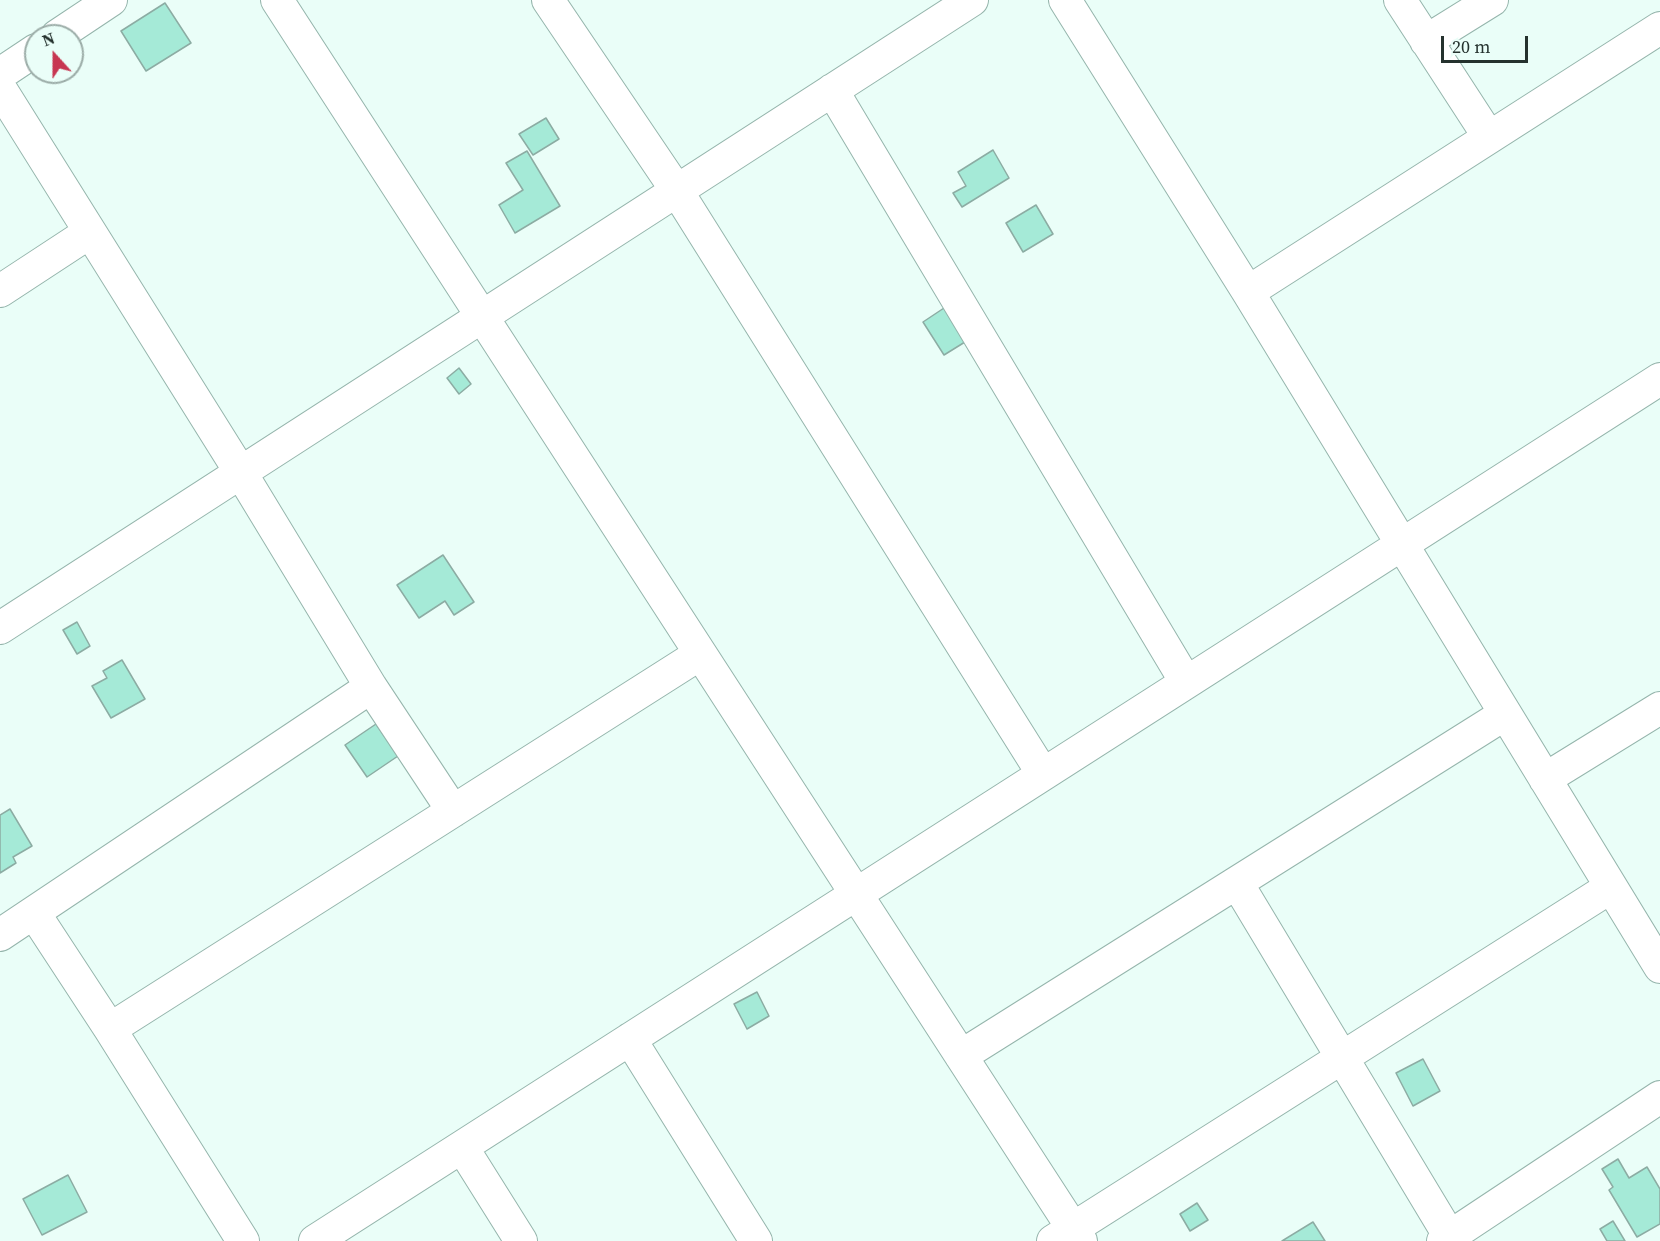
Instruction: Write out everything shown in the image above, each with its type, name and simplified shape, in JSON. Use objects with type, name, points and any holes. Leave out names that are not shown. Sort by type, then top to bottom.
[{"type":"street","points":[[75,24],[111,0]]},
{"type":"street","points":[[277,0],[961,1056],[1069,1237],[1342,1058],[1611,887]]},
{"type":"street","points":[[548,0],[676,191],[1043,774]]},
{"type":"street","points":[[0,628],[972,0]]},
{"type":"street","points":[[1065,0],[1248,292],[1660,967]]},
{"type":"street","points":[[1400,0],[1489,137]]},
{"type":"street","points":[[1426,41],[1492,0]]},
{"type":"street","points":[[1248,292],[1660,28]]},
{"type":"street","points":[[0,74],[24,58]]},
{"type":"street","points":[[0,88],[241,472],[371,687],[453,811]]},
{"type":"street","points":[[832,90],[1186,682]]},
{"type":"street","points":[[0,291],[90,232]]},
{"type":"street","points":[[315,1241],[1660,379]]},
{"type":"street","points":[[110,1029],[700,654]]},
{"type":"street","points":[[0,935],[371,687]]},
{"type":"street","points":[[1545,779],[1660,708]]},
{"type":"street","points":[[961,1056],[1505,714]]},
{"type":"street","points":[[1237,883],[1342,1058],[1446,1239],[1660,1097]]},
{"type":"street","points":[[34,913],[243,1241]]},
{"type":"street","points":[[630,1039],[756,1241]]},
{"type":"street","points":[[462,1147],[521,1241]]},
{"type":"building","points":[[165,3],[191,43],[146,71],[121,31]]},
{"type":"building","points":[[546,118],[559,139],[533,155],[519,134]]},
{"type":"building","points":[[993,150],[1009,178],[962,207],[953,193],[966,186],[958,172]]},
{"type":"building","points":[[527,151],[560,206],[515,233],[499,205],[523,190],[506,163]]},
{"type":"building","points":[[1036,205],[1053,234],[1023,252],[1006,223]]},
{"type":"building","points":[[944,308],[965,342],[944,355],[923,322]]},
{"type":"building","points":[[459,368],[471,384],[459,394],[447,378]]},
{"type":"building","points":[[443,555],[474,602],[454,615],[445,601],[419,618],[397,585]]},
{"type":"building","points":[[77,622],[90,646],[77,654],[63,630]]},
{"type":"building","points":[[122,660],[145,699],[111,718],[92,686],[107,678],[103,671]]},
{"type":"building","points":[[376,724],[398,756],[367,777],[345,745]]},
{"type":"building","points":[[10,809],[32,846],[13,857],[16,863],[0,873],[0,815]]},
{"type":"building","points":[[757,992],[769,1016],[747,1029],[734,1004]]},
{"type":"building","points":[[1423,1059],[1440,1091],[1413,1106],[1396,1073]]},
{"type":"building","points":[[1618,1159],[1629,1178],[1647,1167],[1660,1189],[1660,1224],[1637,1237],[1609,1190],[1613,1187],[1602,1169]]},
{"type":"building","points":[[68,1175],[87,1212],[42,1235],[23,1199]]},
{"type":"building","points":[[1197,1203],[1208,1220],[1190,1231],[1180,1214]]},
{"type":"building","points":[[1613,1221],[1625,1241],[1607,1241],[1600,1229]]},
{"type":"building","points":[[1313,1222],[1325,1241],[1282,1241]]}]
